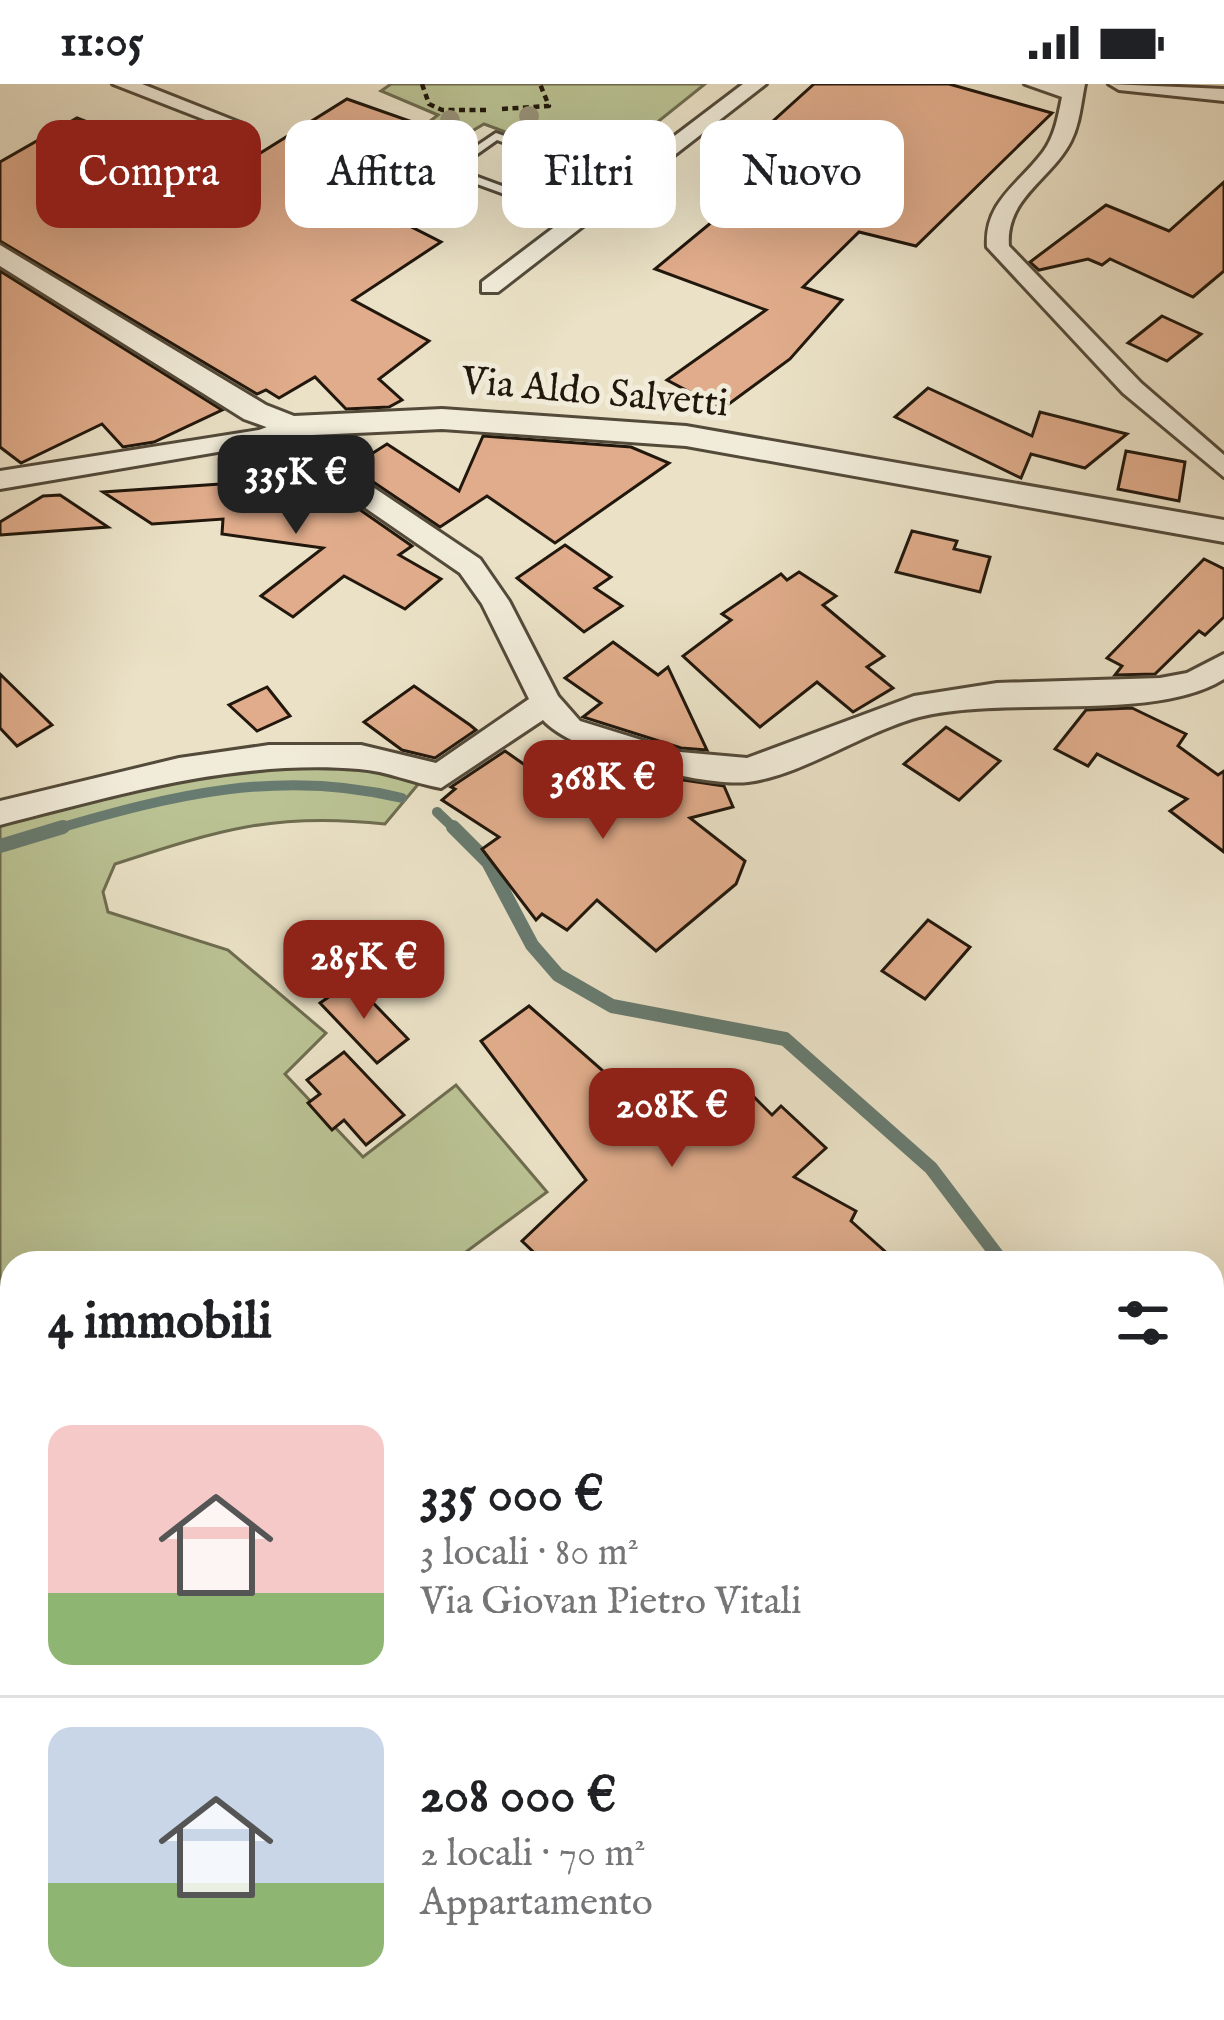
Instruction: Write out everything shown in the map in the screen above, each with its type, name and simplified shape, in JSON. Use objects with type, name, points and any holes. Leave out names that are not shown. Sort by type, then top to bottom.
[{"type":"street","points":[[123,84],[222,120]]},
{"type":"street","points":[[676,147],[756,84]]},
{"type":"street","points":[[1035,84],[1073,89],[1062,140],[1003,209],[994,229],[998,247],[1132,388],[1224,469]]},
{"type":"street","points":[[1120,84],[1224,94]]},
{"type":"street","points":[[490,287],[573,228]]},
{"type":"street","name":"Via Aldo Salvetti","points":[[0,254],[178,359],[282,429],[442,419],[686,436],[1224,531]]},
{"type":"street","points":[[0,480],[282,429],[470,566],[495,601],[546,703],[569,729],[680,764],[748,770],[914,707],[997,694],[1160,689],[1195,682],[1224,665]]},
{"type":"street","points":[[0,813],[157,771],[308,756],[367,757],[407,772],[441,776],[546,703]]},
{"type":"lane","points":[[502,138],[496,136],[448,170],[502,190]]},
{"type":"path","points":[[422,84],[429,104],[464,112],[548,106],[540,84]]},
{"type":"green space","points":[[391,84],[705,84],[660,120],[502,120],[502,131],[484,124],[478,128],[478,120],[432,120],[438,115],[381,91]]},
{"type":"green space","points":[[302,761],[367,767],[420,782],[385,824],[311,820],[247,827],[115,864],[103,892],[108,912],[228,950],[326,1033],[285,1074],[363,1157],[456,1085],[547,1192],[467,1251],[0,1251],[0,821],[188,773]]},
{"type":"building","points":[[814,84],[949,84],[1052,113],[916,246],[859,232],[803,287],[842,300],[790,359],[722,409],[667,380],[766,310],[655,269],[705,228],[904,228],[904,120],[774,120]]},
{"type":"building","points":[[347,99],[407,120],[313,120]]},
{"type":"building","points":[[285,138],[285,228],[414,228],[441,242],[353,300],[429,341],[379,379],[402,400],[389,407],[346,409],[315,377],[279,398],[266,390],[257,394],[0,241],[0,162],[36,141],[36,228],[261,228],[261,153]]},
{"type":"building","points":[[1224,182],[1224,271],[1193,297],[1110,259],[1102,265],[1088,259],[1039,270],[1030,262],[1106,205],[1169,231]]},
{"type":"building","points":[[0,271],[222,410],[154,442],[123,447],[102,424],[21,463],[0,447]]},
{"type":"building","points":[[1162,316],[1201,334],[1167,361],[1128,343]]},
{"type":"building","points":[[928,388],[1032,436],[1040,412],[1127,434],[1085,468],[1031,454],[1021,478],[895,417]]},
{"type":"building","points":[[483,436],[631,447],[669,463],[555,543],[487,496],[440,527],[351,467],[387,444],[459,491]]},
{"type":"building","points":[[1126,451],[1185,462],[1179,501],[1118,489]]},
{"type":"building","points":[[250,482],[300,499],[323,484],[412,546],[399,555],[441,579],[405,609],[344,576],[293,617],[261,596],[323,548],[222,534],[223,519],[152,524],[103,492]]},
{"type":"building","points":[[60,495],[108,527],[0,535],[0,522],[43,496]]},
{"type":"building","points":[[912,531],[957,541],[954,549],[990,557],[980,592],[896,572]]},
{"type":"building","points":[[565,545],[611,577],[595,588],[622,606],[584,632],[517,578]]},
{"type":"building","points":[[1204,559],[1224,569],[1224,617],[1205,635],[1199,631],[1155,674],[1115,675],[1122,666],[1107,658]]},
{"type":"building","points":[[799,572],[836,596],[823,605],[884,656],[867,667],[893,688],[853,712],[817,682],[760,727],[683,656],[731,620],[722,614],[781,574],[787,580]]},
{"type":"building","points":[[613,642],[658,675],[668,667],[707,750],[681,748],[583,717],[601,703],[565,678]]},
{"type":"building","points":[[0,674],[52,725],[17,746],[0,728]]},
{"type":"building","points":[[414,686],[476,730],[435,758],[402,750],[364,722]]},
{"type":"building","points":[[267,687],[290,716],[257,731],[229,705]]},
{"type":"building","points":[[1132,708],[1186,734],[1178,746],[1218,775],[1224,771],[1224,852],[1170,811],[1187,799],[1097,754],[1088,766],[1055,749],[1086,710]]},
{"type":"building","points":[[946,727],[1000,761],[959,800],[904,764]]},
{"type":"building","points":[[505,751],[552,784],[587,752],[670,778],[724,786],[733,807],[690,818],[745,861],[736,884],[656,951],[597,900],[567,930],[542,914],[536,920],[482,849],[499,837],[442,800],[455,789],[451,787]]},
{"type":"building","points":[[928,920],[970,947],[925,999],[882,971]]},
{"type":"building","points":[[352,981],[408,1039],[377,1063],[320,1003]]},
{"type":"building","points":[[529,1006],[602,1070],[639,1112],[644,1107],[667,1127],[680,1115],[671,1102],[710,1073],[741,1107],[754,1097],[772,1115],[781,1106],[826,1148],[794,1177],[856,1211],[851,1221],[885,1251],[532,1251],[522,1241],[586,1180],[481,1041]]},
{"type":"building","points":[[344,1052],[404,1115],[366,1145],[344,1120],[332,1130],[308,1103],[320,1094],[307,1080]]},
{"type":"waterway","points":[[54,830],[183,797],[269,786],[313,785],[402,798]]},
{"type":"waterway","points":[[437,812],[456,830]]},
{"type":"waterway","points":[[54,830],[63,827]]},
{"type":"waterway","points":[[453,827],[456,830]]},
{"type":"waterway","points":[[0,846],[54,830]]},
{"type":"waterway","points":[[456,830],[488,862],[532,945],[558,975],[612,1006],[785,1039],[931,1168],[994,1251]]}]
